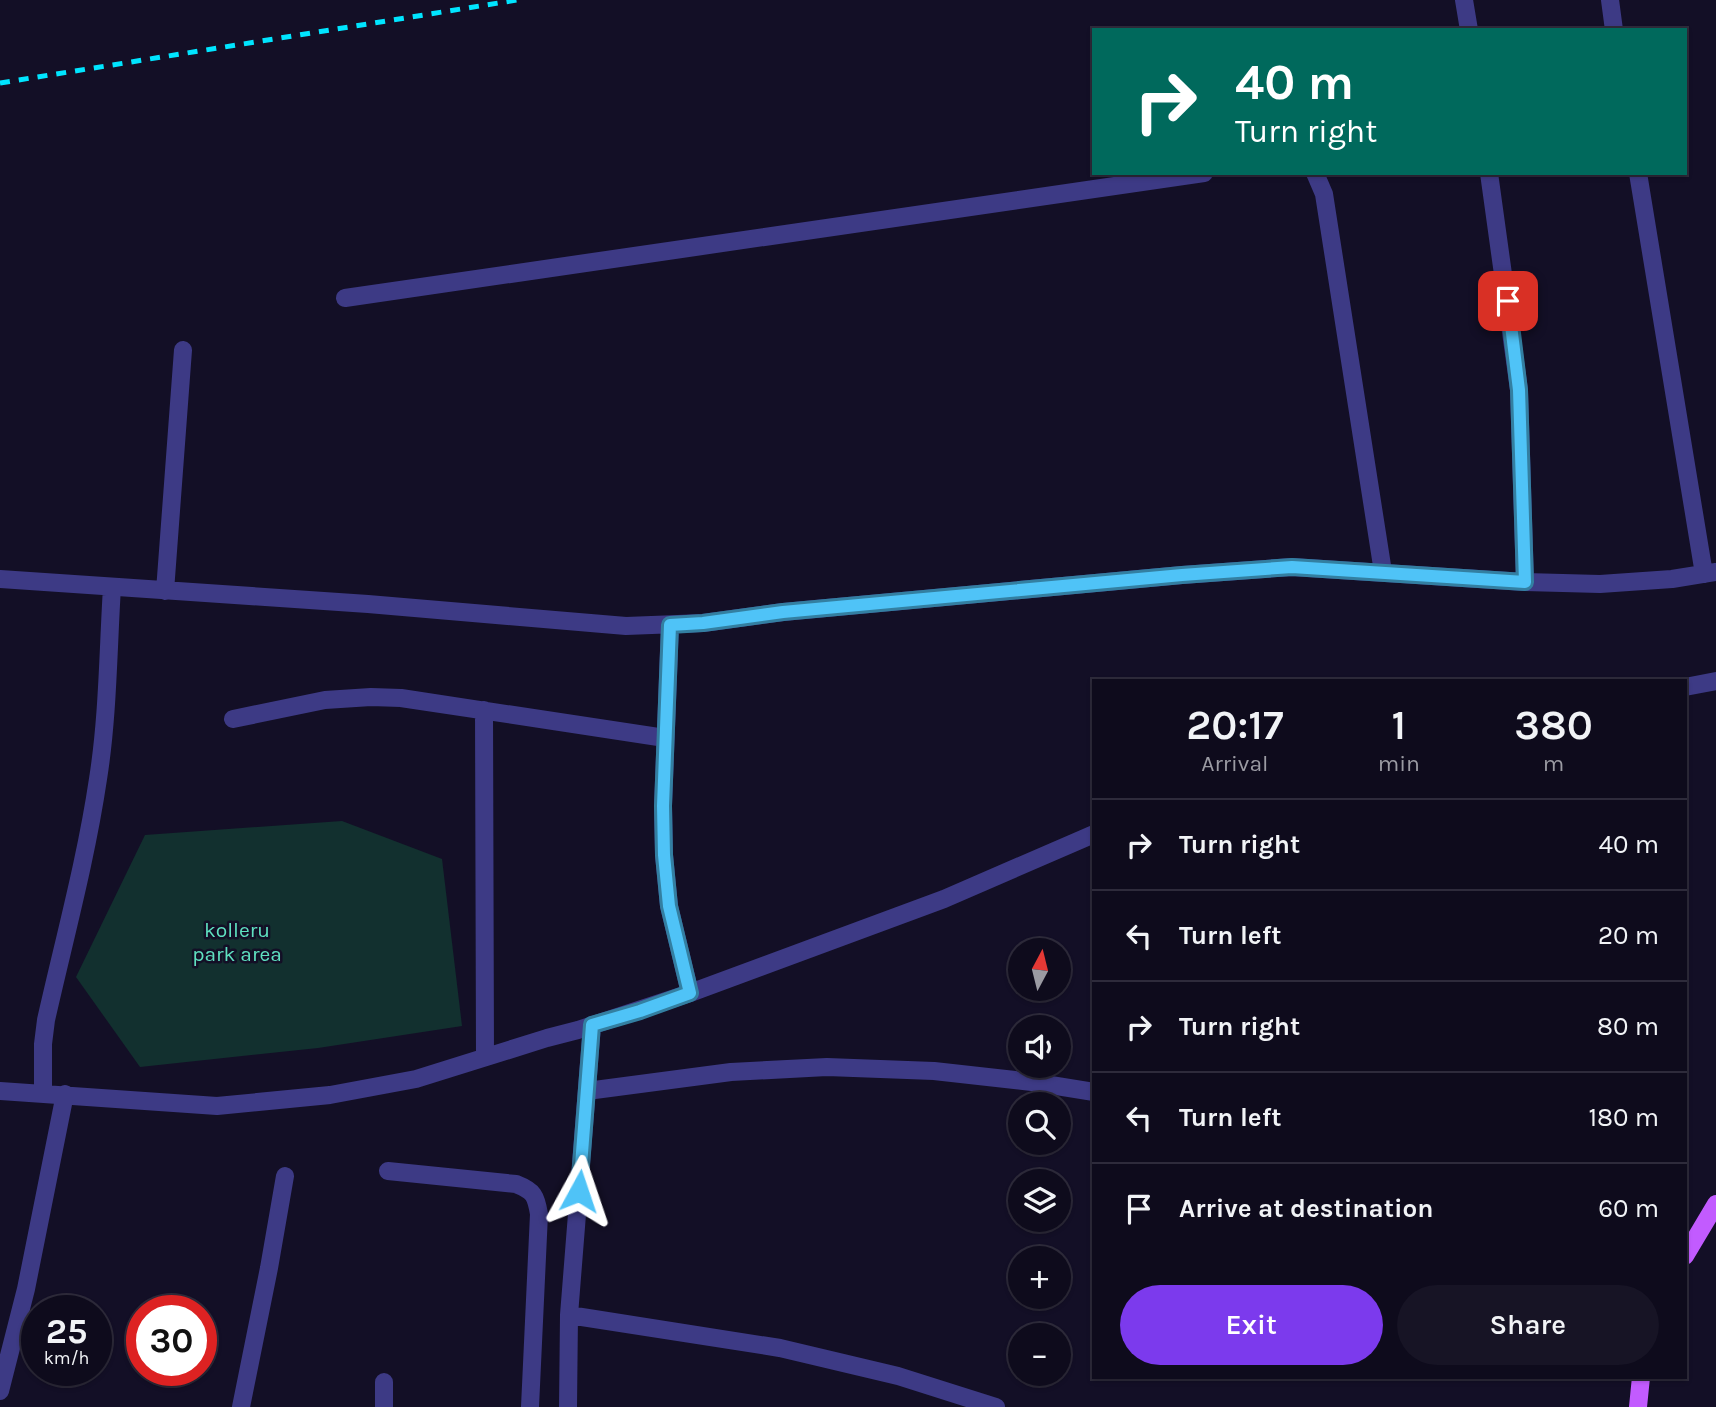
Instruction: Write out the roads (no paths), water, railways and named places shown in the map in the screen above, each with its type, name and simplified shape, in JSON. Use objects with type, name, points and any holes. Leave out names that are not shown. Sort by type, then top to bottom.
[{"type":"main road","points":[[1687,1253],[1714,1210]]},
{"type":"main road","points":[[1639,1407],[1641,1379]]},
{"type":"street","points":[[1464,0],[1469,28]]},
{"type":"street","points":[[1609,0],[1614,28]]},
{"type":"street","points":[[345,298],[1190,175]]},
{"type":"street","points":[[1316,175],[1324,194],[1383,572]]},
{"type":"street","points":[[1489,175],[1519,390],[1525,582]]},
{"type":"street","points":[[0,579],[368,604],[626,626],[703,623],[783,612],[1292,567],[1525,582],[1600,584],[1672,579],[1710,573],[1638,175]]},
{"type":"street","points":[[165,591],[183,350]]},
{"type":"street","points":[[43,1093],[46,1020],[99,777],[112,587]]},
{"type":"street","points":[[670,625],[663,806],[664,855],[669,906],[690,993]]},
{"type":"street","points":[[1687,687],[1716,681]]},
{"type":"street","points":[[233,719],[325,700],[401,698],[665,738]]},
{"type":"street","points":[[484,710],[485,1057]]},
{"type":"street","points":[[0,1091],[218,1106],[330,1096],[416,1079],[640,1011],[690,993],[944,899],[1092,835]]},
{"type":"street","points":[[568,1407],[569,1315],[587,1091],[585,1028]]},
{"type":"street","points":[[587,1091],[731,1072],[827,1067],[934,1071],[1092,1092]]},
{"type":"street","points":[[0,1391],[26,1289],[65,1094]]},
{"type":"street","points":[[388,1171],[516,1184],[528,1189],[536,1198],[538,1214],[530,1407]]},
{"type":"street","points":[[241,1407],[285,1177]]},
{"type":"street","points":[[569,1315],[780,1349],[898,1376],[996,1407]]},
{"type":"street","points":[[384,1382],[384,1407]]},
{"type":"railway","points":[[0,83],[517,0]]},
{"type":"park label","name":"kolleru park area","points":[[237,942]]}]
